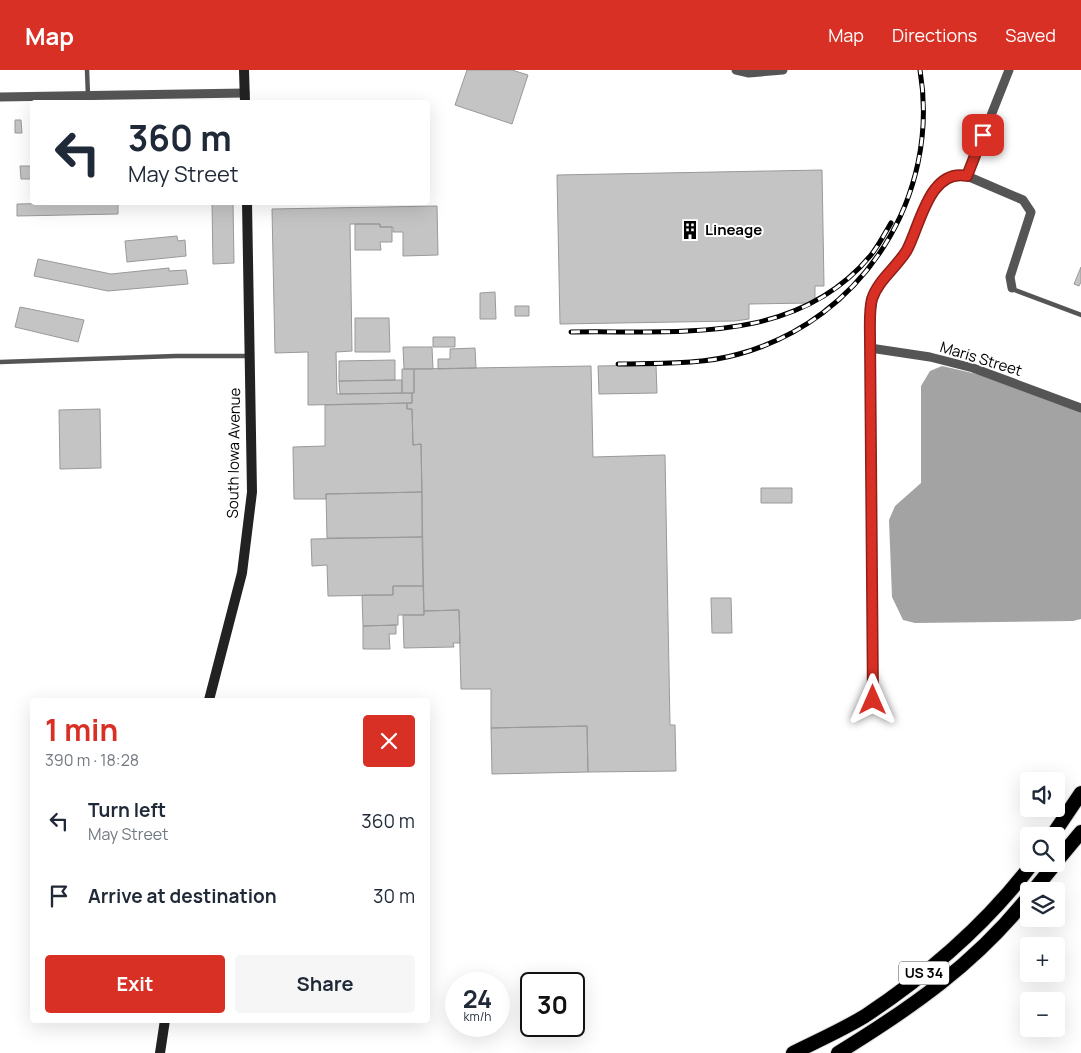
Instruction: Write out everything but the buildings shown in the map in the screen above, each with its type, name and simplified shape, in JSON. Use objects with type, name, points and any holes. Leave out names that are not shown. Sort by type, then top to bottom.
[{"type":"highway","points":[[1058,827],[1081,792]]},
{"type":"highway","points":[[1065,852],[1081,832]]},
{"type":"highway","name":"US 34","points":[[793,1053],[866,1015],[923,974],[972,930],[1010,892],[1026,872]]},
{"type":"highway","points":[[1040,882],[1049,872]]},
{"type":"highway","name":"US 34","points":[[838,1053],[900,1015],[961,968],[1020,906]]},
{"type":"main road","points":[[244,70],[245,98]]},
{"type":"main road","name":"South Iowa Avenue","points":[[210,698],[234,609],[247,540],[252,492],[247,205]]},
{"type":"main road","points":[[160,1053],[165,1023]]},
{"type":"street","points":[[736,70],[749,73],[783,70]]},
{"type":"street","points":[[967,176],[1009,70]]},
{"type":"street","points":[[0,97],[88,99],[245,98]]},
{"type":"street","points":[[873,700],[870,348],[872,300],[878,286],[907,250],[930,195],[948,178],[954,176],[967,176],[1023,200],[1031,212],[1010,278],[1012,288]]},
{"type":"street","name":"Maris Street","points":[[870,348],[930,357],[973,368],[1081,408]]},
{"type":"lane","points":[[87,70],[88,99]]},
{"type":"lane","points":[[1012,288],[1081,315]]},
{"type":"lane","points":[[0,362],[176,356],[250,356]]},
{"type":"shaded area","points":[[942,366],[981,375],[1081,412],[1081,619],[1073,621],[915,623],[903,620],[892,597],[889,520],[895,506],[921,483],[921,386],[930,371]]},
{"type":"railway","points":[[618,364],[694,362],[739,354],[783,337],[823,313],[856,282],[884,246],[905,206],[918,163],[923,117],[920,70]]},
{"type":"railway","points":[[571,332],[693,331],[733,327],[771,319],[807,305],[841,284],[871,255],[891,223]]},
{"type":"place","name":"Lineage","points":[[690,230]]},
{"type":"route","points":[[873,700],[870,338],[872,300],[878,286],[907,250],[930,195],[948,178],[961,175],[967,176],[983,135]]}]
